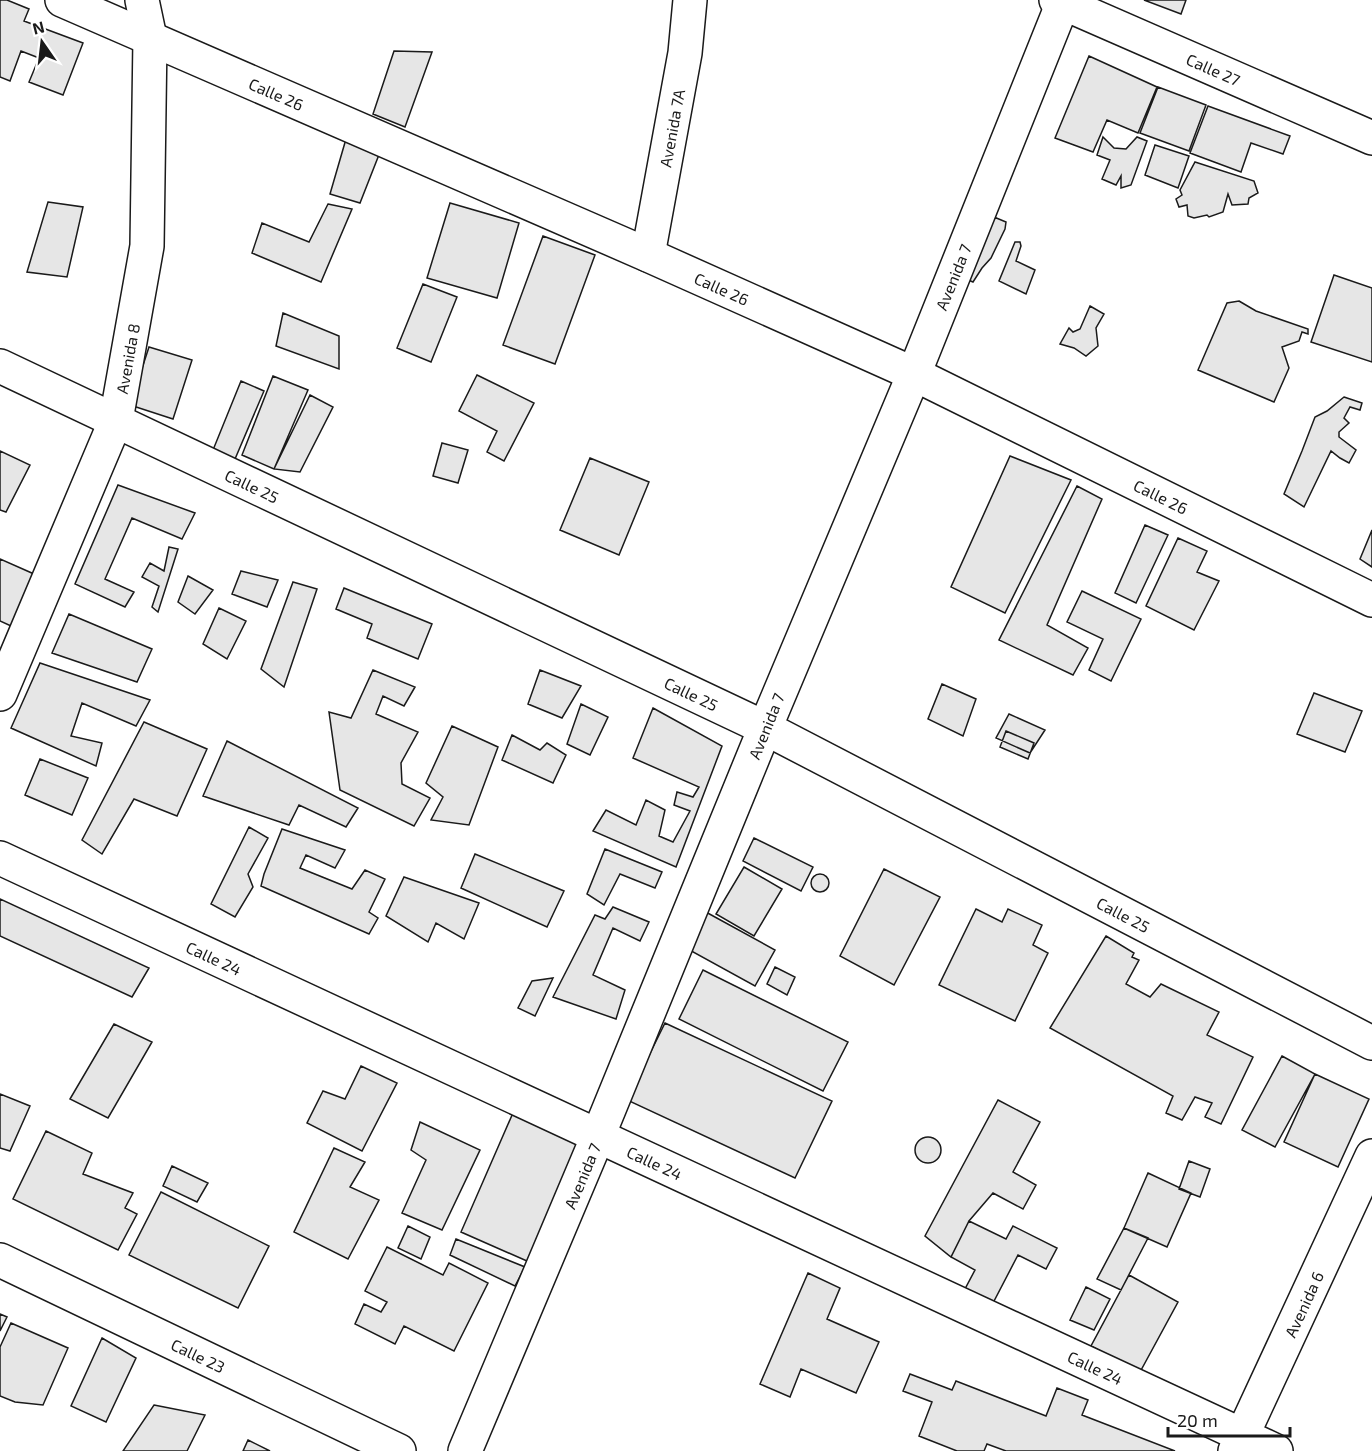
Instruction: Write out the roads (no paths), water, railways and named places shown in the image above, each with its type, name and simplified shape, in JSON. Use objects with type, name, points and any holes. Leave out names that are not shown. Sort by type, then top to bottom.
[{"type":"street","name":"Calle 26","points":[[62,0],[648,255],[914,374],[1372,600]]},
{"type":"street","name":"Avenida 8","points":[[0,694],[116,420],[147,246],[150,38],[142,0]]},
{"type":"street","name":"Avenida 7A","points":[[648,255],[685,53],[690,0]]},
{"type":"street","name":"Calle 27","points":[[1061,1],[1372,138]]},
{"type":"street","name":"Avenida 7","points":[[465,1451],[914,374],[1061,1]]},
{"type":"street","name":"Calle 25","points":[[0,366],[765,728],[1372,1043]]},
{"type":"street","name":"Calle 24","points":[[0,858],[598,1136],[1239,1443],[1276,1451]]},
{"type":"street","name":"Avenida 6","points":[[1239,1443],[1372,1156]]},
{"type":"street","name":"Calle 23","points":[[0,1260],[399,1451]]}]
